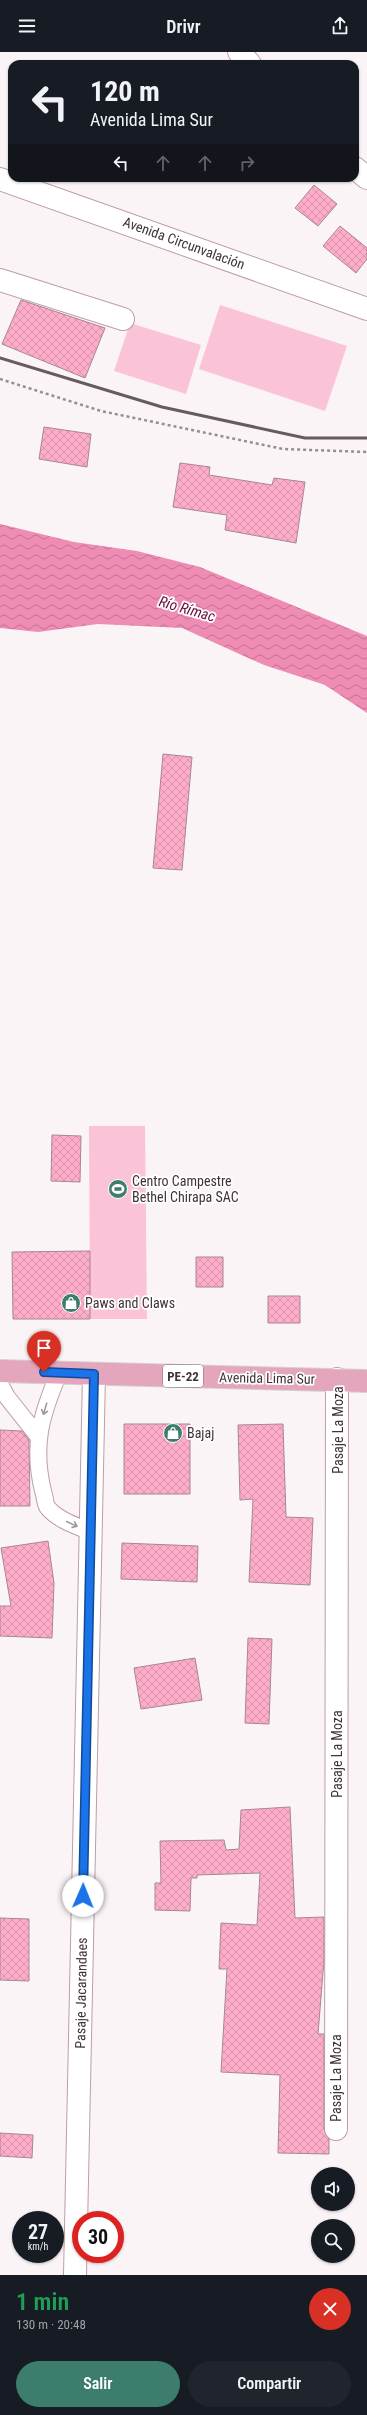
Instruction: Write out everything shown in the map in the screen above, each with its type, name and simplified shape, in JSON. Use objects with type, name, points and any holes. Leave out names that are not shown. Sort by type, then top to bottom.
[{"type":"highway","name":"Avenida Lima Sur","points":[[0,1371],[367,1381]]},
{"type":"street","points":[[239,52],[246,60]]},
{"type":"street","points":[[359,171],[367,178]]},
{"type":"street","name":"Avenida Circunvalación","points":[[8,182],[367,310]]},
{"type":"street","points":[[0,280],[123,319]]},
{"type":"street","name":"Pasaje Jacarandaes","points":[[75,2275],[94,1374]]},
{"type":"street","name":"Pasaje La Moza","points":[[336,2129],[337,1379]]},
{"type":"lane","points":[[59,1373],[44,1409],[38,1436],[40,1478],[48,1508],[64,1520],[91,1532]]},
{"type":"lane","points":[[0,1384],[7,1397],[38,1436]]},
{"type":"path","points":[[0,379],[101,411],[283,449],[367,452]]},
{"type":"shaded area","points":[[220,305],[347,346],[325,411],[199,369]]},
{"type":"shaded area","points":[[130,323],[201,345],[186,394],[114,371]]},
{"type":"shaded area","name":"Centro Campestre Bethel Chirapa SAC","points":[[89,1126],[145,1126],[147,1319],[90,1319]]},
{"type":"water","name":"Río Rímac","points":[[0,524],[74,542],[137,551],[200,567],[367,636],[367,713],[325,685],[264,665],[182,628],[98,624],[38,632],[0,628]]},
{"type":"building","points":[[314,185],[337,204],[318,226],[295,208]]},
{"type":"building","points":[[340,226],[367,248],[367,259],[356,273],[323,246]]},
{"type":"building","points":[[21,300],[105,328],[85,378],[2,344]]},
{"type":"building","points":[[44,427],[91,434],[87,467],[39,459]]},
{"type":"building","points":[[180,463],[210,467],[209,475],[272,485],[274,478],[305,482],[296,543],[225,530],[227,515],[173,507]]},
{"type":"building","points":[[163,754],[192,757],[182,870],[153,868]]},
{"type":"building","points":[[52,1135],[81,1136],[80,1182],[51,1181]]},
{"type":"building","points":[[90,1251],[90,1319],[13,1319],[12,1252]]},
{"type":"building","points":[[196,1257],[223,1257],[223,1287],[196,1287]]},
{"type":"building","points":[[268,1296],[300,1296],[300,1323],[268,1323]]},
{"type":"building","points":[[124,1424],[190,1424],[190,1494],[124,1494]]},
{"type":"building","points":[[283,1424],[286,1517],[313,1518],[310,1585],[249,1582],[253,1499],[240,1500],[238,1425]]},
{"type":"building","points":[[0,1430],[22,1431],[29,1440],[30,1506],[0,1506]]},
{"type":"building","points":[[48,1541],[54,1583],[52,1638],[0,1636],[0,1606],[11,1606],[1,1548]]},
{"type":"building","points":[[122,1543],[198,1546],[197,1582],[121,1579]]},
{"type":"building","points":[[248,1638],[272,1639],[269,1724],[245,1723]]},
{"type":"building","points":[[195,1658],[202,1700],[141,1709],[134,1668]]},
{"type":"building","points":[[290,1807],[295,1918],[324,1917],[324,1960],[318,2034],[324,2034],[324,2129],[329,2139],[329,2154],[278,2153],[280,2075],[221,2072],[227,1969],[219,1969],[221,1923],[257,1925],[260,1873],[197,1875],[197,1878],[191,1878],[190,1911],[155,1910],[155,1883],[161,1883],[160,1841],[224,1840],[226,1850],[239,1849],[241,1810]]},
{"type":"building","points":[[0,1918],[29,1919],[29,1981],[0,1980]]},
{"type":"building","points":[[0,2133],[33,2135],[32,2158],[0,2156]]},
{"type":"railway","points":[[0,358],[162,407],[305,438],[367,438]]},
{"type":"place","name":"Centro Campestre Bethel Chirapa SAC","points":[[118,1189]]},
{"type":"place","name":"Paws and Claws","points":[[71,1303]]},
{"type":"place","name":"Bajaj","points":[[173,1433]]},
{"type":"route","points":[[44,1372],[94,1374],[83,1896]]}]
